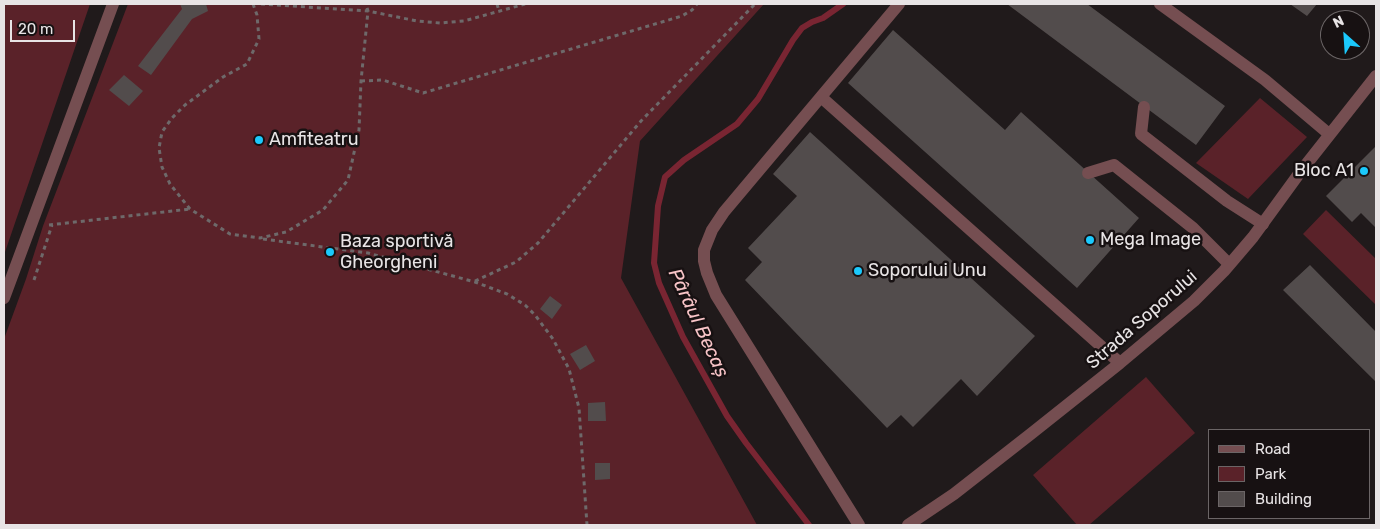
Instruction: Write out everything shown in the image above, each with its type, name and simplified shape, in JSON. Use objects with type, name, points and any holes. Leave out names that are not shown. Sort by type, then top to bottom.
[{"type":"street","points":[[4,298],[113,4]]},
{"type":"street","points":[[859,525],[716,295],[708,279],[704,261],[706,242],[718,219],[899,4]]},
{"type":"street","points":[[1160,4],[1265,80],[1329,134]]},
{"type":"street","name":"Strada Soporului","points":[[908,525],[954,494],[1120,363],[1194,301],[1263,224],[1329,134],[1376,76]]},
{"type":"street","points":[[821,97],[1120,363]]},
{"type":"street","points":[[1144,107],[1141,134],[1227,200],[1263,224]]},
{"type":"street","points":[[1088,172],[1114,165],[1193,228],[1229,264]]},
{"type":"path","points":[[253,4],[257,15],[259,39],[247,64],[223,77],[185,105],[162,132],[159,148],[162,167],[170,184],[190,209],[230,234],[368,253],[475,282],[508,294],[525,305],[553,339],[569,369],[579,408],[587,525]]},
{"type":"path","points":[[262,4],[368,10],[440,24],[464,21],[525,4]]},
{"type":"path","points":[[260,238],[286,232],[323,210],[348,180],[359,130],[361,81],[368,10],[366,4]]},
{"type":"path","points":[[497,4],[499,11]]},
{"type":"path","points":[[361,81],[383,80],[423,93],[682,16],[692,10],[696,4]]},
{"type":"path","points":[[475,282],[516,262],[538,243],[641,121],[755,4]]},
{"type":"path","points":[[43,226],[190,209]]},
{"type":"path","points":[[34,280],[52,225]]},
{"type":"green space","points":[[4,4],[90,4],[4,255]]},
{"type":"green space","name":"Baza sportivă Gheorgheni","points":[[128,4],[764,4],[640,141],[621,278],[757,525],[4,525],[4,339],[43,226]]},
{"type":"green space","points":[[1260,98],[1307,137],[1248,199],[1196,163]]},
{"type":"green space","points":[[1326,210],[1376,259],[1376,305],[1303,234]]},
{"type":"green space","points":[[1146,377],[1195,433],[1089,525],[1077,525],[1033,475]]},
{"type":"building","points":[[180,4],[206,4],[208,11],[192,19],[151,75],[138,66],[182,9]]},
{"type":"building","points":[[1007,4],[1087,4],[1225,106],[1196,145]]},
{"type":"building","points":[[1290,4],[1317,4],[1307,16]]},
{"type":"building","points":[[893,30],[1005,130],[1021,112],[1139,218],[1077,288],[848,83]]},
{"type":"building","points":[[124,75],[143,91],[129,106],[109,90]]},
{"type":"building","name":"Soporului Unu","points":[[810,132],[1035,336],[977,396],[961,379],[913,427],[901,415],[887,428],[745,280],[762,262],[748,248],[797,196],[773,174]]},
{"type":"building","name":"Bloc A1","points":[[1376,146],[1376,228],[1361,213],[1352,222],[1326,196]]},
{"type":"building","points":[[1310,265],[1376,332],[1376,382],[1283,290]]},
{"type":"building","points":[[550,296],[562,305],[552,319],[540,309]]},
{"type":"building","points":[[586,345],[595,361],[580,370],[570,354]]},
{"type":"building","points":[[605,402],[606,421],[588,421],[588,403]]},
{"type":"building","points":[[595,463],[610,463],[610,479],[595,480]]},
{"type":"waterway","name":"Pârâul Becaș","points":[[809,525],[727,416],[683,337],[659,283],[654,263],[658,206],[665,177],[684,160],[737,124],[758,99],[802,28],[823,18],[843,4]]},
{"type":"place","name":"Amfiteatru","points":[[259,140]]},
{"type":"place","name":"Bloc A1","points":[[1364,171]]},
{"type":"place","name":"Mega Image","points":[[1090,240]]},
{"type":"place","name":"Baza sportivă Gheorgheni","points":[[330,252]]},
{"type":"place","name":"Soporului Unu","points":[[858,271]]}]
